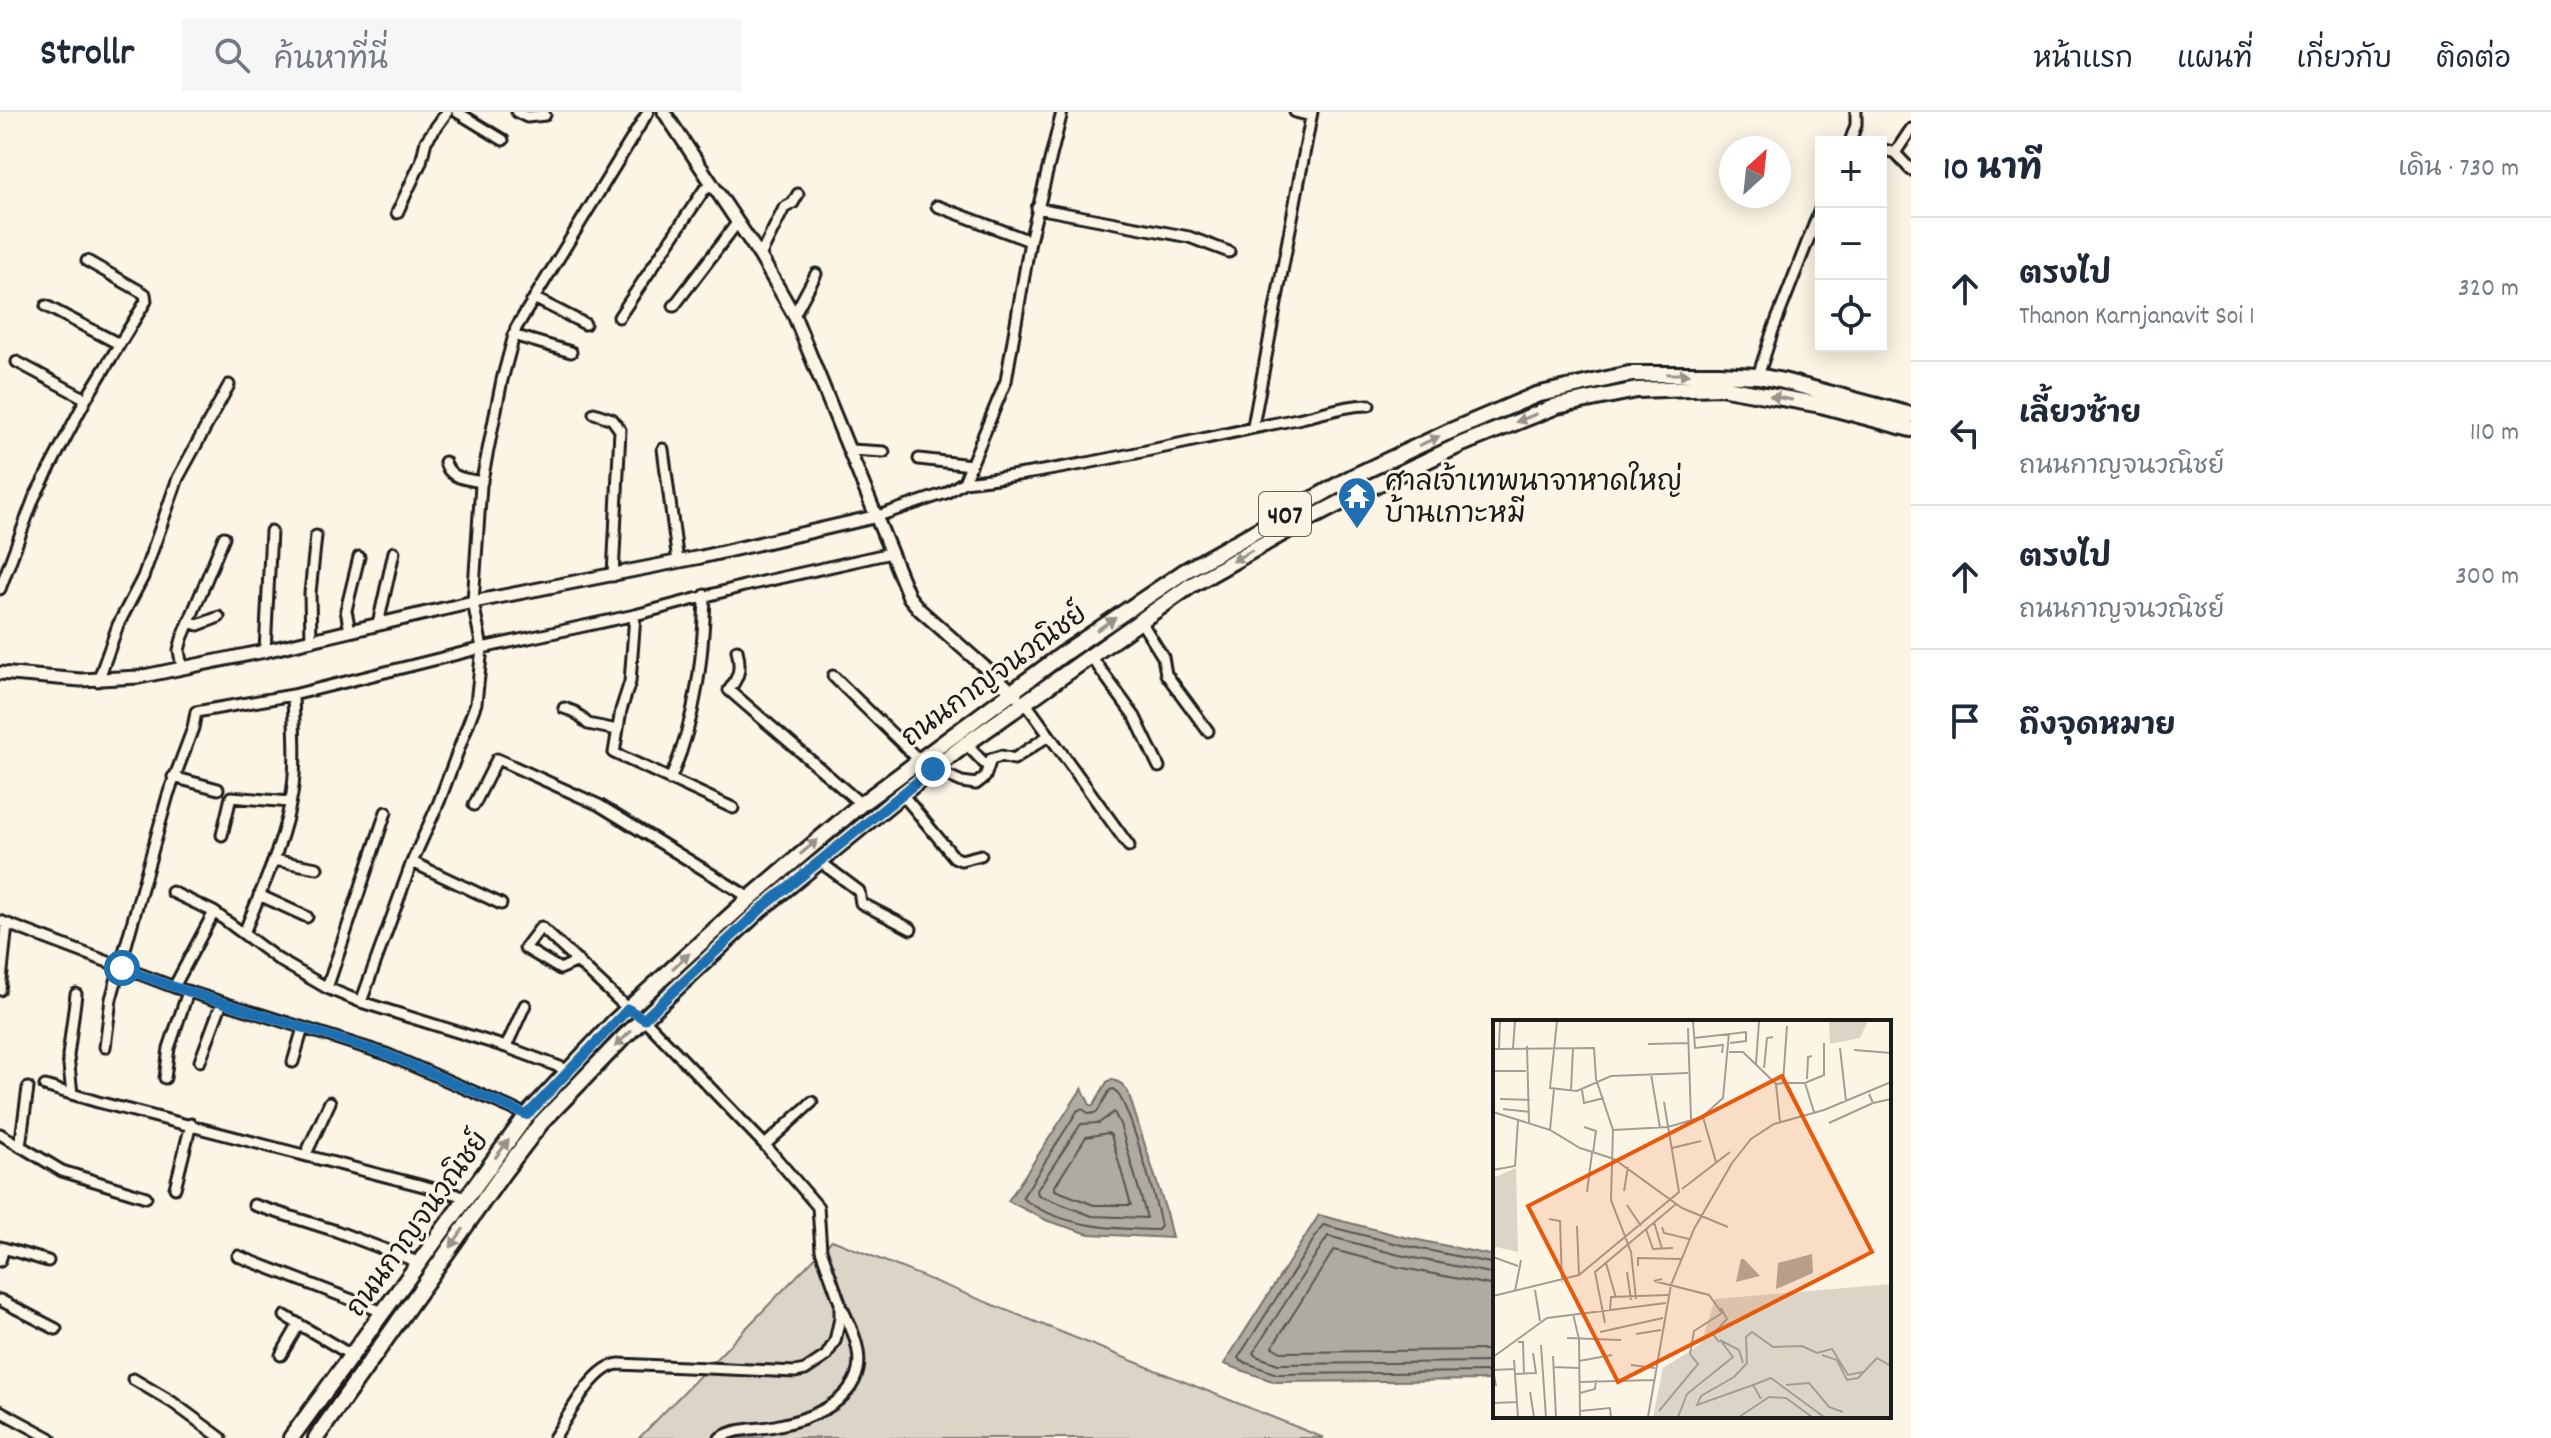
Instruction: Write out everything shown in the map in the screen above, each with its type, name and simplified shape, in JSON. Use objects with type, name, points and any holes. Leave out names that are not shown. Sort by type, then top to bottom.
[{"type":"main road","name":"ถนนกาญจนวณิชย์","points":[[316,1438],[541,1123],[756,904],[861,804],[1067,651],[1185,571],[1352,477],[1458,428],[1536,395],[1629,374],[1758,376],[1911,415]]},
{"type":"main road","name":"ถนนกาญจนวณิชย์","points":[[291,1438],[527,1115],[628,1009],[756,904],[819,861],[966,744],[1140,620],[1228,564],[1375,485],[1462,444],[1557,406],[1637,390],[1720,387],[1821,405],[1911,429]]},
{"type":"street","points":[[397,213],[421,162],[430,134],[447,112]]},
{"type":"street","points":[[457,112],[503,140]]},
{"type":"street","points":[[517,112],[527,117],[545,115]]},
{"type":"street","points":[[361,1002],[479,692],[482,648],[473,602],[482,482],[513,335],[648,112]]},
{"type":"street","points":[[664,112],[760,256],[794,315],[909,597],[1025,702],[1129,846]]},
{"type":"street","points":[[964,482],[1006,381],[1030,241],[1062,112]]},
{"type":"street","points":[[1253,426],[1312,114],[1295,112]]},
{"type":"street","points":[[1854,136],[1856,112]]},
{"type":"street","points":[[1895,153],[1911,129]]},
{"type":"street","points":[[1887,151],[1895,153],[1911,170]]},
{"type":"street","points":[[619,317],[704,190],[712,186]]},
{"type":"street","points":[[760,256],[784,208],[793,203],[798,194]]},
{"type":"street","points":[[937,206],[1030,241]]},
{"type":"street","points":[[1037,208],[1189,237],[1229,252]]},
{"type":"street","points":[[1758,376],[1821,208]]},
{"type":"street","points":[[674,306],[737,223]]},
{"type":"street","points":[[0,589],[34,498],[86,399],[146,301],[145,294],[87,261]]},
{"type":"street","points":[[794,315],[816,274]]},
{"type":"street","points":[[534,298],[585,324]]},
{"type":"street","points":[[46,306],[119,344]]},
{"type":"street","points":[[513,335],[571,352]]},
{"type":"street","points":[[17,362],[86,399]]},
{"type":"street","points":[[98,681],[118,625],[143,577],[178,478],[229,385]]},
{"type":"street","points":[[0,673],[98,681],[139,677],[878,516],[946,493],[964,482],[1033,475],[1353,405],[1369,405]]},
{"type":"street","points":[[594,413],[612,419],[620,430],[613,576]]},
{"type":"street","points":[[663,449],[678,562]]},
{"type":"street","points":[[851,450],[884,452]]},
{"type":"street","points":[[919,459],[971,465]]},
{"type":"street","points":[[445,462],[452,474],[482,482]]},
{"type":"street","points":[[265,651],[271,531]]},
{"type":"street","points":[[311,641],[310,593],[316,536]]},
{"type":"street","points":[[182,668],[179,650],[224,537]]},
{"type":"street","points":[[378,624],[394,552]]},
{"type":"street","points":[[105,1047],[111,999],[173,777],[193,728],[196,712],[293,695],[891,553]]},
{"type":"street","points":[[350,631],[346,610],[359,557]]},
{"type":"street","points":[[670,780],[688,736],[703,653],[705,595]]},
{"type":"street","points":[[635,615],[631,678],[613,749],[616,755],[733,808]]},
{"type":"street","points":[[189,622],[198,625],[219,617]]},
{"type":"street","points":[[1140,620],[1163,657],[1166,674],[1208,731]]},
{"type":"street","points":[[737,650],[741,665],[738,679],[729,690],[861,804]]},
{"type":"street","points":[[1090,655],[1135,717],[1159,767]]},
{"type":"street","points":[[833,676],[919,760]]},
{"type":"street","points":[[244,933],[274,860],[290,802],[295,760],[293,695]]},
{"type":"street","points":[[564,708],[575,712],[588,724],[617,730]]},
{"type":"street","points":[[933,769],[972,785],[983,780],[993,757],[1014,759],[1048,736]]},
{"type":"street","points":[[966,744],[988,767]]},
{"type":"street","points":[[474,805],[497,759],[599,805],[756,904]]},
{"type":"street","points":[[173,777],[218,789]]},
{"type":"street","points":[[902,794],[954,857],[961,860],[981,855]]},
{"type":"street","points":[[222,835],[231,797],[290,802]]},
{"type":"street","points":[[327,988],[386,812]]},
{"type":"street","points":[[274,860],[317,868]]},
{"type":"street","points":[[819,861],[859,891],[861,903],[911,929]]},
{"type":"street","points":[[412,862],[501,904]]},
{"type":"street","points":[[172,892],[214,912],[292,968],[327,988],[568,1070]]},
{"type":"street","points":[[259,895],[307,917]]},
{"type":"street","points":[[174,987],[214,912]]},
{"type":"street","points":[[0,990],[4,922],[188,992],[386,1054],[527,1115]]},
{"type":"street","points":[[578,961],[560,969],[525,948],[541,927],[578,961],[628,1009],[644,1019],[765,1145],[818,1207],[821,1250],[855,1338],[858,1369],[847,1393],[816,1414],[775,1426],[738,1431],[720,1438]]},
{"type":"street","points":[[165,1078],[169,1048],[188,992]]},
{"type":"street","points":[[72,1094],[68,1056],[76,994]]},
{"type":"street","points":[[200,1061],[222,1002]]},
{"type":"street","points":[[506,1047],[525,1005]]},
{"type":"street","points":[[293,1062],[303,1028]]},
{"type":"street","points":[[45,1086],[466,1197]]},
{"type":"street","points":[[20,1146],[28,1088]]},
{"type":"street","points":[[306,1154],[330,1102]]},
{"type":"street","points":[[765,1145],[812,1102]]},
{"type":"street","points":[[175,1188],[191,1124]]},
{"type":"street","points":[[0,1134],[62,1171],[146,1197]]},
{"type":"street","points":[[254,1205],[418,1262]]},
{"type":"street","points":[[0,1261],[2,1247],[48,1261]]},
{"type":"street","points":[[238,1256],[383,1312]]},
{"type":"street","points":[[0,1300],[56,1329]]},
{"type":"street","points":[[554,1438],[601,1370],[614,1364],[805,1370],[826,1356],[833,1346],[839,1327],[840,1303]]},
{"type":"street","points":[[285,1316],[351,1355]]},
{"type":"street","points":[[281,1355],[299,1324]]},
{"type":"street","points":[[133,1379],[172,1402],[221,1438]]},
{"type":"street","points":[[0,1411],[50,1438]]},
{"type":"shaded area","points":[[832,1240],[1324,1438],[639,1438]]},
{"type":"water","points":[[1112,1079],[1122,1084],[1128,1092],[1172,1238],[1089,1234],[1048,1221],[1008,1201],[1082,1088],[1093,1106]]},
{"type":"water","points":[[1319,1215],[1493,1256],[1493,1380],[1275,1382],[1224,1364]]},
{"type":"place","name":"ศาลเจ้าเทพนาจาหาดใหญ่ บ้านเกาะหมี","points":[[1357,530]]},
{"type":"route","points":[[122,968],[386,1054],[527,1115],[628,1009],[644,1019],[761,909],[933,769]]}]
